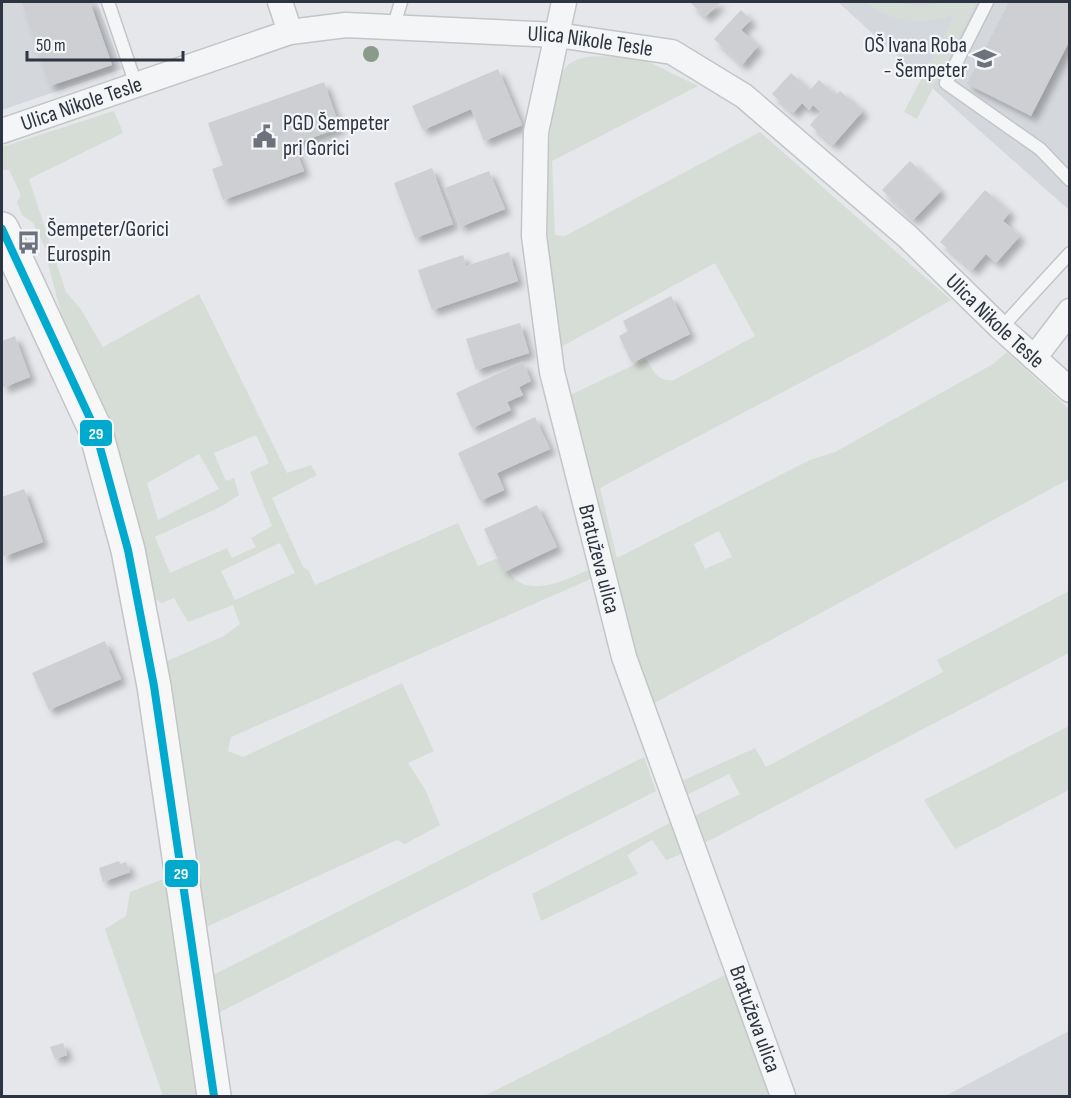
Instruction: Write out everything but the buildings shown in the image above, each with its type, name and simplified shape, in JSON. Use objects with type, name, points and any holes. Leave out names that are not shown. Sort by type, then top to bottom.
[{"type":"street","points":[[280,2],[290,32]]},
{"type":"street","name":"Bratuževa ulica","points":[[564,2],[536,132],[534,236],[552,372],[624,657],[783,1096]]},
{"type":"street","name":"Ulica Nikole Tesle","points":[[2,131],[290,32],[346,25],[557,35],[672,52],[744,96],[908,237],[1001,328],[1070,390]]},
{"type":"street","points":[[2,229],[95,429],[128,550],[154,686],[214,1096]]},
{"type":"street","points":[[1034,358],[1070,311]]},
{"type":"lane","points":[[108,2],[136,85]]},
{"type":"lane","points":[[393,28],[401,2]]},
{"type":"lane","points":[[987,2],[946,83],[1040,149],[1070,180]]},
{"type":"lane","points":[[1001,328],[1070,253]]},
{"type":"shaded area","points":[[2,2],[97,2],[122,69],[2,110]]},
{"type":"shaded area","name":"OŠ Ivana Roba - Šempeter","points":[[838,2],[1069,2],[1069,210],[962,115]]},
{"type":"shaded area","points":[[867,2],[894,2],[920,7],[944,2],[977,2],[917,119],[904,112],[955,14],[933,20],[909,21],[887,15]]},
{"type":"shaded area","points":[[616,56],[647,61],[698,86],[552,161],[555,235],[565,236],[760,132],[951,300],[876,343],[600,488],[617,558],[810,460],[835,452],[993,364],[1007,352],[1069,409],[1069,479],[645,708],[566,397],[646,359],[660,378],[674,380],[755,336],[715,263],[559,348],[552,294],[547,215],[553,100],[557,83],[570,63],[582,58]],"holes":[[[719,531],[732,557],[705,569],[694,544]]]},
{"type":"shaded area","points":[[114,111],[123,133],[29,179],[66,292],[80,308],[103,347],[199,294],[287,473],[311,465],[317,475],[272,498],[303,567],[309,571],[315,585],[458,523],[478,566],[495,559],[503,560],[514,578],[524,584],[542,586],[552,584],[588,570],[593,578],[231,737],[228,751],[243,757],[402,683],[434,751],[408,763],[425,789],[440,825],[405,844],[397,840],[204,928],[165,662],[224,636],[240,624],[233,605],[188,622],[174,598],[162,603],[155,599],[119,452],[61,313],[48,263],[51,260],[33,223],[22,215],[17,202],[21,195],[9,170],[2,170],[2,147]],"holes":[[[256,435],[269,463],[250,472],[272,526],[251,538],[256,547],[232,558],[227,548],[170,573],[155,537],[222,506],[239,495],[234,478],[226,481],[214,453]],[[199,454],[219,489],[158,520],[147,483]],[[280,543],[295,573],[235,600],[221,571]]]},
{"type":"shaded area","points":[[1069,591],[1069,653],[697,847],[686,820],[740,794],[729,774],[679,799],[673,785],[755,748],[766,767],[943,672],[937,660]]},
{"type":"shaded area","points":[[1069,726],[1069,790],[955,849],[924,800]]},
{"type":"shaded area","points":[[644,757],[656,791],[214,1015],[211,976]]},
{"type":"shaded area","points":[[670,823],[681,854],[666,860],[652,840],[627,855],[638,874],[541,921],[532,894]]},
{"type":"shaded area","points":[[171,876],[202,1096],[163,1096],[105,929],[126,916],[130,892]]},
{"type":"shaded area","points":[[729,973],[774,1096],[484,1096]]},
{"type":"shaded area","points":[[1069,1031],[1069,1096],[945,1096]]},
{"type":"transit line","name":"29","points":[[2,229],[95,429],[128,550],[154,686],[214,1096]]},
{"type":"place","name":"OŠ Ivana Roba - Šempeter","points":[[985,58]]},
{"type":"place","name":"PGD Šempeter pri Gorici","points":[[265,136]]},
{"type":"place","name":"Šempeter/Gorici Eurospin","points":[[29,242]]}]
